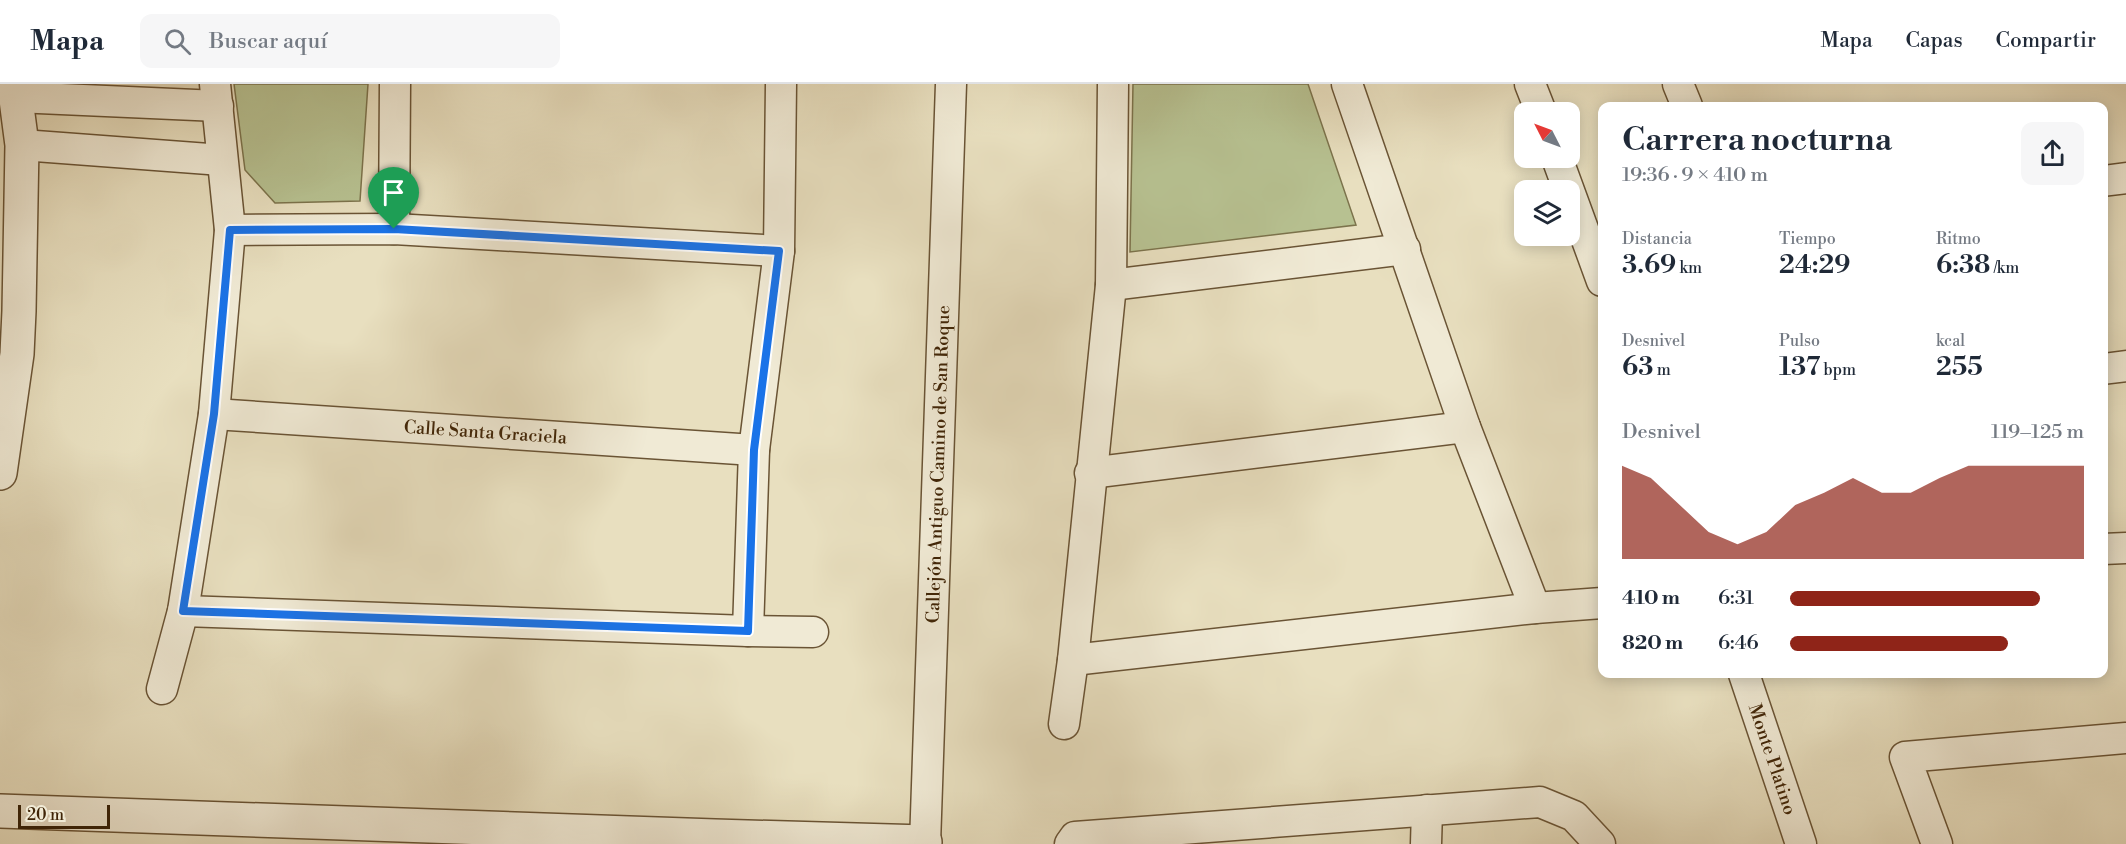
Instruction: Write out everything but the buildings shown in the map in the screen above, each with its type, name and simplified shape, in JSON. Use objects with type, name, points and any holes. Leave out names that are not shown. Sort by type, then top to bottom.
[{"type":"street","points":[[394,229],[395,84]]},
{"type":"street","points":[[748,631],[754,450],[779,251],[781,84]]},
{"type":"street","name":"Callejón Antiguo Camino de San Roque","points":[[925,843],[951,84]]},
{"type":"street","points":[[1064,724],[1111,285],[1113,84]]},
{"type":"street","points":[[1347,84],[1466,427],[1535,608]]},
{"type":"street","points":[[1530,84],[1537,102]]},
{"type":"street","points":[[1678,84],[1685,102]]},
{"type":"street","points":[[0,473],[18,333],[22,145],[15,91],[216,95],[230,230],[214,414],[183,611],[162,689]]},
{"type":"street","points":[[22,145],[222,160]]},
{"type":"street","points":[[1561,168],[1598,270]]},
{"type":"street","points":[[2108,180],[2126,178]]},
{"type":"street","points":[[230,230],[394,229],[779,251]]},
{"type":"street","points":[[1111,285],[1405,249]]},
{"type":"street","points":[[2108,368],[2126,366]]},
{"type":"street","name":"Calle Santa Graciela","points":[[214,414],[754,450]]},
{"type":"street","points":[[1090,473],[1466,427]]},
{"type":"street","points":[[2108,549],[2126,548]]},
{"type":"street","points":[[1072,660],[1535,608],[1598,603]]},
{"type":"street","points":[[183,611],[813,632]]},
{"type":"street","name":"Monte Platino","points":[[1745,678],[1801,844]]},
{"type":"street","points":[[1937,844],[1905,757],[2126,738]]},
{"type":"street","points":[[1070,844],[1075,837],[1241,834],[1426,810],[1540,802],[1574,816],[1600,844]]},
{"type":"street","points":[[1426,810],[1426,844]]},
{"type":"street","points":[[0,811],[925,843]]},
{"type":"green space","points":[[234,84],[368,84],[360,201],[275,203],[245,170]]},
{"type":"green space","points":[[1133,84],[1308,84],[1356,225],[1130,252]]},
{"type":"route","points":[[394,229],[779,251],[754,450],[748,631],[183,611],[214,414],[230,230],[394,229]]}]
